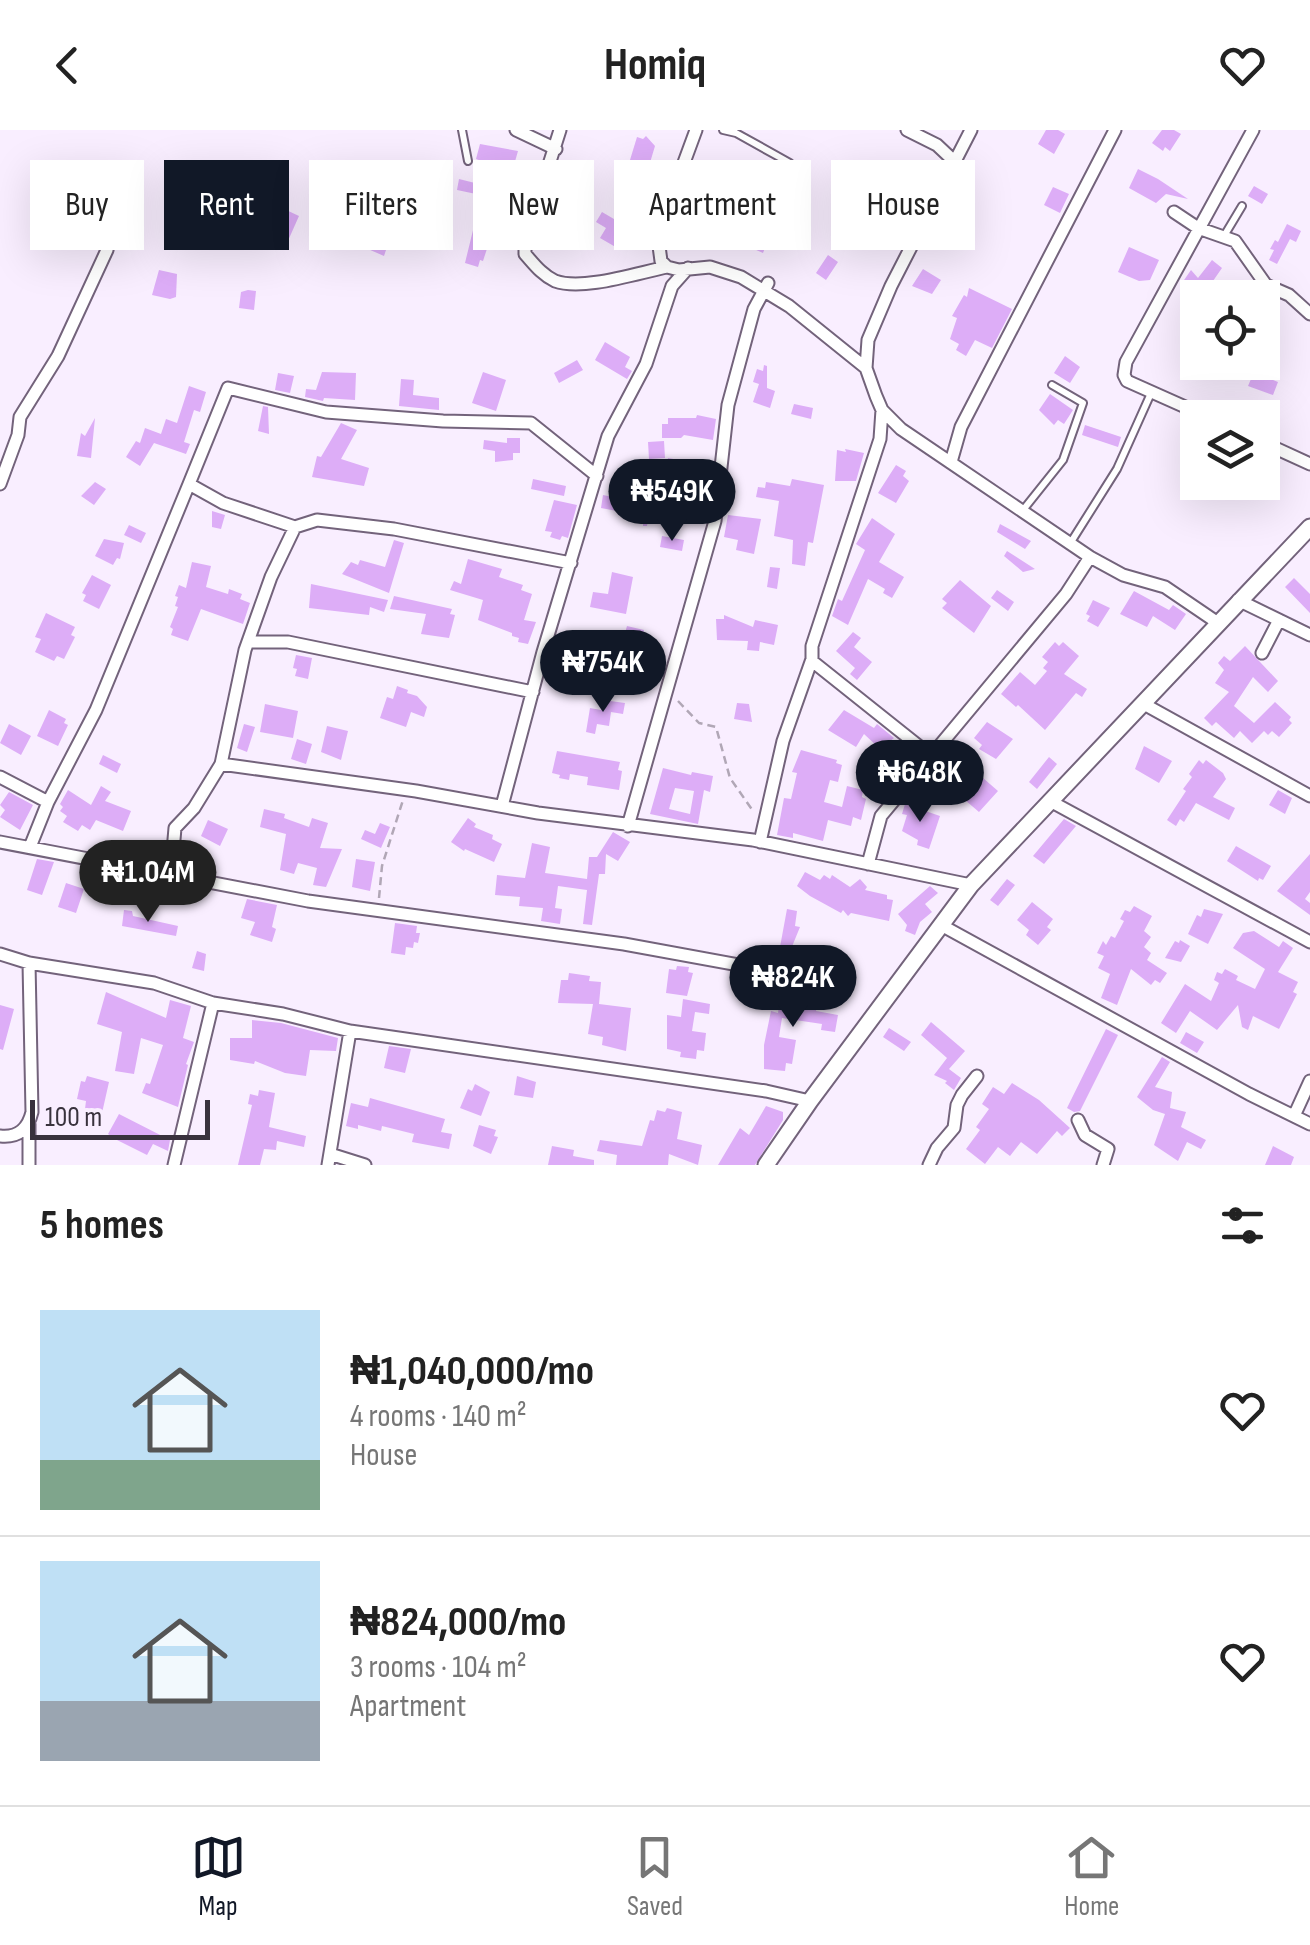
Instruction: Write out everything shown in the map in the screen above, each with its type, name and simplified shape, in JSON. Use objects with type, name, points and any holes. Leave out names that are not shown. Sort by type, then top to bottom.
[{"type":"street","points":[[516,130],[556,149]]},
{"type":"street","points":[[560,130],[525,240],[525,254],[541,272],[575,285],[667,267],[710,267],[766,287],[866,368]]},
{"type":"street","points":[[667,267],[661,261],[656,241],[655,216],[682,168],[696,130]]},
{"type":"street","points":[[907,130],[937,145],[952,160]]},
{"type":"street","points":[[955,160],[971,130]]},
{"type":"street","points":[[952,462],[961,427],[1116,130]]},
{"type":"street","points":[[1180,404],[1127,381],[1126,362],[1252,130]]},
{"type":"street","points":[[1174,212],[1198,228],[1235,240],[1266,284],[1289,295],[1310,314]]},
{"type":"street","points":[[0,484],[18,435],[20,417],[58,356],[108,250]]},
{"type":"street","points":[[911,250],[868,340],[866,368],[882,410],[901,429],[1090,557],[1122,575],[1164,587],[1218,623]]},
{"type":"street","points":[[502,806],[608,436],[646,364],[672,286],[688,268]]},
{"type":"street","points":[[628,826],[715,521],[728,405],[754,309],[766,287]]},
{"type":"street","points":[[30,847],[48,802],[96,710],[228,388],[326,412],[442,422],[531,424],[597,476]]},
{"type":"street","points":[[761,836],[783,740],[880,439],[882,410]]},
{"type":"street","points":[[1280,450],[1310,464]]},
{"type":"street","points":[[189,484],[223,503],[295,527],[317,520],[394,529],[572,563]]},
{"type":"street","points":[[171,874],[176,828],[194,808],[221,764],[248,642],[271,577],[295,527]]},
{"type":"street","points":[[766,1165],[810,1100],[971,886],[1310,527]]},
{"type":"street","points":[[868,864],[881,816],[1066,594],[1090,557]]},
{"type":"street","points":[[1238,600],[1310,635]]},
{"type":"street","points":[[1262,652],[1279,620]]},
{"type":"street","points":[[248,642],[288,642],[533,692]]},
{"type":"street","points":[[812,659],[930,755]]},
{"type":"street","points":[[1142,703],[1310,796]]},
{"type":"street","points":[[221,764],[628,826],[761,836],[971,886]]},
{"type":"street","points":[[0,777],[48,802]]},
{"type":"street","points":[[1050,801],[1310,942]]},
{"type":"street","points":[[0,842],[308,900],[624,944],[837,983]]},
{"type":"street","points":[[941,925],[1310,1124]]},
{"type":"street","points":[[0,954],[154,984],[213,1002],[350,1031],[810,1100]]},
{"type":"street","points":[[28,962],[33,1102],[30,1165]]},
{"type":"street","points":[[174,1165],[213,1002]]},
{"type":"street","points":[[350,1031],[329,1160],[364,1165]]},
{"type":"street","points":[[929,1165],[954,1128],[956,1106],[962,1094],[977,1076]]},
{"type":"street","points":[[1294,1116],[1310,1081]]},
{"type":"street","points":[[1078,1120],[1086,1135],[1108,1149],[1108,1163]]},
{"type":"street","points":[[0,1136],[17,1134],[29,1123]]},
{"type":"lane","points":[[462,130],[468,161]]},
{"type":"lane","points":[[723,130],[785,160]]},
{"type":"lane","points":[[1224,236],[1242,206]]},
{"type":"lane","points":[[1023,510],[1063,460],[1083,403],[1052,385]]},
{"type":"lane","points":[[1071,544],[1118,469],[1152,391]]},
{"type":"path","points":[[668,690],[699,723],[716,726],[730,778],[746,799],[761,836]]},
{"type":"path","points":[[380,910],[382,866],[406,790]]},
{"type":"building","points":[[1046,130],[1065,134],[1054,154],[1038,144]]},
{"type":"building","points":[[1162,130],[1181,134],[1170,151],[1152,143]]},
{"type":"building","points":[[646,136],[655,146],[651,160],[630,160],[637,137]]},
{"type":"building","points":[[480,144],[518,151],[515,160],[476,159]]},
{"type":"building","points":[[1138,169],[1188,199],[1166,194],[1156,203],[1129,188]]},
{"type":"building","points":[[459,179],[473,182],[473,193],[457,190]]},
{"type":"building","points":[[1254,186],[1268,194],[1262,204],[1248,196]]},
{"type":"building","points":[[1053,187],[1069,194],[1060,213],[1044,205]]},
{"type":"building","points":[[289,211],[299,216],[289,238]]},
{"type":"building","points":[[602,212],[614,219],[614,246],[600,238],[606,228],[596,222]]},
{"type":"building","points":[[1287,224],[1301,231],[1296,242],[1290,239],[1277,264],[1269,260],[1274,250],[1270,249]]},
{"type":"building","points":[[473,230],[473,250],[487,250],[478,267],[465,263]]},
{"type":"building","points":[[1129,247],[1159,260],[1150,280],[1139,281],[1118,272]]},
{"type":"building","points":[[828,255],[838,262],[826,280],[816,273]]},
{"type":"building","points":[[1212,260],[1222,268],[1214,280],[1184,280],[1191,270],[1198,278]]},
{"type":"building","points":[[923,269],[941,280],[932,294],[912,286]]},
{"type":"building","points":[[159,270],[177,274],[176,297],[152,295]]},
{"type":"building","points":[[969,288],[1012,309],[992,348],[975,340],[966,356],[956,350],[959,344],[950,339],[957,318],[952,316]]},
{"type":"building","points":[[256,291],[254,310],[239,308],[241,292]]},
{"type":"building","points":[[605,342],[630,357],[625,367],[632,371],[627,379],[595,360]]},
{"type":"building","points":[[1065,356],[1080,367],[1070,383],[1054,373]]},
{"type":"building","points":[[577,360],[583,370],[559,383],[554,373]]},
{"type":"building","points":[[764,365],[767,388],[775,391],[770,408],[753,402],[759,384],[753,382],[757,369],[763,371]]},
{"type":"building","points":[[322,372],[356,373],[355,400],[305,397],[306,389],[316,390]]},
{"type":"building","points":[[483,372],[506,380],[496,411],[472,403]]},
{"type":"building","points":[[278,373],[294,376],[290,393],[275,390]]},
{"type":"building","points":[[401,379],[414,380],[413,395],[439,398],[439,410],[399,406]]},
{"type":"building","points":[[1251,380],[1278,382],[1273,395],[1248,386]]},
{"type":"building","points":[[189,386],[206,392],[200,412],[194,410],[184,442],[190,444],[186,454],[154,443],[140,466],[126,457],[136,441],[140,443],[145,428],[161,434],[166,419],[177,423]]},
{"type":"building","points":[[1050,394],[1073,410],[1064,424],[1058,420],[1054,425],[1039,410]]},
{"type":"building","points":[[794,404],[813,408],[811,419],[791,414]]},
{"type":"building","points":[[263,406],[268,407],[269,434],[258,431]]},
{"type":"building","points":[[697,415],[716,419],[713,440],[684,435],[662,438],[662,424],[668,424],[668,418]]},
{"type":"building","points":[[95,418],[91,458],[77,456],[81,433],[85,436]]},
{"type":"building","points":[[341,423],[357,430],[341,459],[369,468],[364,486],[312,477],[317,456],[321,457]]},
{"type":"building","points":[[1085,425],[1121,437],[1118,447],[1082,435]]},
{"type":"building","points":[[507,438],[520,438],[520,453],[513,453],[513,460],[495,462],[495,451],[483,449],[484,440],[507,443]]},
{"type":"building","points":[[664,441],[665,458],[649,459],[648,442]]},
{"type":"building","points":[[845,449],[864,453],[856,481],[835,481],[837,450],[846,452]]},
{"type":"building","points":[[668,458],[690,462],[689,470],[695,471],[693,485],[688,484],[686,495],[666,491]]},
{"type":"building","points":[[896,465],[906,471],[903,476],[909,481],[896,503],[878,493]]},
{"type":"building","points":[[533,479],[566,486],[564,496],[531,489]]},
{"type":"building","points":[[792,479],[824,485],[805,566],[792,564],[793,540],[774,536],[779,501],[756,497],[758,487],[765,488],[766,482],[790,486]]},
{"type":"building","points":[[95,482],[106,489],[94,505],[81,496]]},
{"type":"building","points":[[603,495],[642,503],[642,498],[652,498],[647,526],[643,526],[643,516],[601,508]]},
{"type":"building","points":[[554,500],[577,505],[568,538],[550,537],[552,532],[545,531]]},
{"type":"building","points":[[212,511],[225,515],[221,529],[212,527]]},
{"type":"building","points":[[728,515],[761,519],[754,554],[736,550],[738,540],[724,537]]},
{"type":"building","points":[[872,518],[895,534],[879,562],[904,577],[892,598],[868,579],[848,625],[832,616],[865,550],[856,544]]},
{"type":"building","points":[[1000,524],[1031,541],[1025,549],[997,532]]},
{"type":"building","points":[[129,525],[146,533],[141,543],[124,535]]},
{"type":"building","points":[[662,536],[684,540],[682,551],[660,547]]},
{"type":"building","points":[[104,539],[124,543],[120,559],[113,565],[95,556]]},
{"type":"building","points":[[394,540],[404,543],[389,593],[342,574],[351,562],[358,565],[360,560],[385,567]]},
{"type":"building","points":[[1007,551],[1035,569],[1023,572],[1004,556]]},
{"type":"building","points":[[468,559],[502,569],[499,577],[523,585],[521,590],[532,594],[524,620],[536,622],[528,644],[478,620],[483,600],[450,590],[454,581],[461,584]]},
{"type":"building","points":[[192,562],[211,566],[206,587],[228,594],[229,589],[242,594],[240,599],[250,603],[243,624],[201,609],[188,641],[171,635],[178,607],[175,596],[179,585],[186,588]]},
{"type":"building","points":[[770,567],[780,568],[777,589],[767,587]]},
{"type":"building","points":[[612,572],[633,577],[626,614],[590,607],[593,592],[608,594]]},
{"type":"building","points":[[92,575],[111,585],[99,609],[83,601],[86,595],[82,593]]},
{"type":"building","points":[[1294,578],[1310,594],[1310,613],[1285,587]]},
{"type":"building","points":[[960,580],[991,606],[974,633],[942,608],[947,603],[942,599]]},
{"type":"building","points":[[311,584],[388,600],[384,612],[370,607],[369,615],[309,608]]},
{"type":"building","points":[[997,590],[1014,602],[1008,611],[991,598]]},
{"type":"building","points":[[1134,591],[1169,610],[1173,605],[1186,614],[1175,630],[1153,616],[1147,627],[1120,614]]},
{"type":"building","points":[[394,596],[452,609],[450,614],[455,615],[449,638],[421,634],[426,614],[390,609]]},
{"type":"building","points":[[1093,600],[1110,608],[1098,627],[1087,621]]},
{"type":"building","points":[[46,613],[75,627],[71,635],[75,637],[64,659],[57,656],[54,661],[35,652],[41,639],[35,637]]},
{"type":"building","points":[[724,615],[753,627],[755,620],[778,625],[774,645],[760,642],[759,651],[747,650],[748,641],[717,640],[716,619],[724,619]]},
{"type":"building","points":[[627,626],[644,630],[638,652],[621,647]]},
{"type":"building","points":[[853,632],[861,638],[854,647],[872,662],[857,680],[850,674],[855,668],[836,651]]},
{"type":"building","points":[[1055,642],[1059,646],[1063,642],[1079,656],[1064,674],[1087,689],[1082,697],[1076,693],[1045,730],[1001,694],[1020,672],[1035,685],[1047,671],[1043,668],[1048,662],[1042,657]]},
{"type":"building","points":[[1245,646],[1278,681],[1268,692],[1253,677],[1234,706],[1254,723],[1275,702],[1292,723],[1279,737],[1264,731],[1252,743],[1240,731],[1234,738],[1216,722],[1212,726],[1204,718],[1229,692],[1215,683],[1224,670],[1218,663],[1224,656],[1230,661]]},
{"type":"building","points":[[296,655],[312,658],[308,679],[295,676]]},
{"type":"building","points":[[397,686],[417,696],[427,707],[424,717],[411,712],[406,727],[380,718],[387,697],[393,699]]},
{"type":"building","points":[[603,700],[625,703],[623,714],[611,712],[609,726],[597,724],[595,734],[586,732],[590,708],[601,710]]},
{"type":"building","points":[[737,703],[749,704],[752,722],[734,719]]},
{"type":"building","points":[[265,704],[298,711],[293,738],[260,732]]},
{"type":"building","points":[[49,710],[66,719],[64,723],[68,725],[58,746],[37,736]]},
{"type":"building","points":[[844,710],[874,728],[877,724],[894,738],[880,749],[864,734],[856,747],[828,730]]},
{"type":"building","points":[[987,722],[1013,739],[996,759],[979,749],[982,745],[974,738]]},
{"type":"building","points":[[9,724],[31,736],[21,755],[0,743]]},
{"type":"building","points":[[244,724],[255,727],[247,752],[237,748]]},
{"type":"building","points":[[327,726],[348,731],[341,760],[321,752]]},
{"type":"building","points":[[297,739],[312,744],[306,764],[291,759]]},
{"type":"building","points":[[1144,746],[1172,761],[1159,783],[1135,769]]},
{"type":"building","points":[[801,750],[842,765],[838,782],[830,780],[824,802],[842,807],[847,786],[863,790],[862,797],[866,799],[861,820],[853,817],[851,826],[828,820],[823,841],[793,833],[793,838],[777,835],[784,798],[791,799],[797,773],[792,772]]},
{"type":"building","points":[[557,751],[620,762],[619,790],[587,785],[588,777],[570,774],[569,780],[559,778],[560,775],[552,773]]},
{"type":"building","points":[[103,755],[121,764],[117,773],[99,764]]},
{"type":"building","points":[[1049,757],[1057,764],[1037,789],[1029,782]]},
{"type":"building","points":[[1199,760],[1203,764],[1206,760],[1223,773],[1226,779],[1213,797],[1235,808],[1229,820],[1196,803],[1184,822],[1180,819],[1176,826],[1167,820],[1186,791],[1183,789],[1192,777],[1189,774]]},
{"type":"building","points":[[663,768],[713,776],[710,792],[704,790],[698,824],[650,814]],"holes":[[[675,788],[694,791],[690,814],[669,809]]]},
{"type":"building","points":[[983,778],[998,791],[979,812],[965,800]]},
{"type":"building","points":[[101,786],[111,792],[105,801],[131,811],[123,831],[96,820],[90,830],[82,825],[78,831],[63,822],[67,816],[60,811],[60,804],[68,790],[91,805]]},
{"type":"building","points":[[1278,790],[1292,798],[1285,814],[1269,805]]},
{"type":"building","points":[[9,792],[33,805],[20,830],[0,817],[5,810],[0,805]]},
{"type":"building","points":[[905,804],[940,816],[929,849],[917,845],[918,840],[902,831],[907,815],[902,814]]},
{"type":"building","points":[[264,809],[285,814],[284,818],[309,827],[312,818],[328,823],[320,848],[342,849],[326,887],[313,885],[317,868],[298,863],[294,874],[280,870],[286,834],[260,827]]},
{"type":"building","points":[[468,818],[476,824],[474,827],[493,835],[492,839],[502,844],[494,862],[451,842]]},
{"type":"building","points":[[1064,819],[1076,826],[1044,864],[1033,856]]},
{"type":"building","points":[[208,820],[228,829],[220,846],[201,836]]},
{"type":"building","points":[[380,823],[390,827],[381,848],[361,839],[365,830],[375,834]]},
{"type":"building","points":[[613,832],[630,842],[618,861],[606,854],[592,925],[583,924],[587,890],[558,886],[555,908],[562,909],[560,924],[541,921],[543,908],[519,906],[520,897],[495,895],[497,875],[525,878],[532,843],[550,847],[545,873],[587,879],[589,857],[597,857]]},
{"type":"building","points":[[1236,846],[1271,866],[1263,880],[1258,881],[1227,861]]},
{"type":"building","points":[[1310,854],[1310,892],[1305,899],[1310,903],[1310,915],[1277,891]]},
{"type":"building","points":[[37,859],[54,862],[42,895],[27,890]]},
{"type":"building","points":[[356,859],[375,862],[370,891],[352,887]]},
{"type":"building","points":[[805,872],[820,880],[824,875],[830,879],[832,875],[850,887],[860,879],[867,887],[865,890],[893,900],[889,921],[851,913],[848,916],[810,896],[797,886]]},
{"type":"building","points":[[1007,879],[1015,885],[998,906],[990,900]]},
{"type":"building","points":[[66,883],[84,889],[76,913],[58,907]]},
{"type":"building","points":[[930,886],[938,893],[925,904],[932,912],[920,922],[915,935],[905,931],[907,925],[898,914]]},
{"type":"building","points":[[247,899],[277,905],[272,942],[250,935],[255,922],[241,918]]},
{"type":"building","points":[[1032,902],[1053,919],[1047,927],[1051,930],[1038,945],[1017,920]]},
{"type":"building","points":[[1134,906],[1152,916],[1144,931],[1151,937],[1144,947],[1151,953],[1147,960],[1167,973],[1160,983],[1155,980],[1151,985],[1131,969],[1117,1005],[1101,998],[1110,974],[1098,968],[1104,956],[1097,953],[1103,941],[1106,945],[1111,936],[1115,938],[1125,910],[1130,912]]},
{"type":"building","points":[[787,909],[797,911],[795,926],[800,927],[791,949],[780,947]]},
{"type":"building","points":[[1204,909],[1223,914],[1208,944],[1188,934]]},
{"type":"building","points":[[124,910],[132,911],[133,916],[178,926],[176,936],[122,926]]},
{"type":"building","points":[[395,923],[417,926],[416,933],[420,933],[418,943],[414,942],[413,948],[406,947],[405,955],[391,953]]},
{"type":"building","points":[[1254,931],[1279,947],[1283,941],[1293,948],[1278,972],[1298,982],[1293,992],[1297,994],[1279,1029],[1253,1016],[1248,1030],[1242,1027],[1238,1005],[1217,1030],[1190,1011],[1176,1033],[1161,1023],[1185,984],[1211,1001],[1219,983],[1214,980],[1217,972],[1222,974],[1225,969],[1238,976],[1236,980],[1255,989],[1265,969],[1233,948],[1243,933]]},
{"type":"building","points":[[1175,941],[1190,946],[1181,962],[1165,958]]},
{"type":"building","points":[[197,951],[206,954],[204,971],[192,968]]},
{"type":"building","points":[[677,966],[689,967],[688,972],[693,973],[687,996],[666,993],[669,969],[676,970]]},
{"type":"building","points":[[569,973],[601,982],[599,1004],[631,1008],[626,1051],[602,1045],[603,1037],[588,1034],[593,1004],[558,1003],[561,980],[568,980]]},
{"type":"building","points":[[806,987],[820,989],[816,1011],[838,1015],[835,1032],[821,1030],[822,1024],[782,1018],[779,1037],[796,1040],[792,1064],[786,1063],[785,1071],[764,1069],[771,1011],[778,1013],[779,1005],[801,1008]]},
{"type":"building","points":[[106,992],[166,1018],[170,1000],[191,1006],[183,1038],[194,1042],[178,1107],[142,1093],[146,1083],[150,1084],[163,1045],[141,1038],[134,1074],[115,1071],[122,1032],[97,1024]]},
{"type":"building","points":[[683,999],[710,1004],[709,1014],[695,1012],[692,1031],[706,1033],[704,1051],[697,1050],[696,1059],[680,1057],[681,1052],[667,1049],[667,1015],[681,1017]]},
{"type":"building","points":[[0,1005],[14,1009],[3,1050],[0,1049]]},
{"type":"building","points":[[252,1020],[281,1023],[338,1038],[336,1051],[310,1050],[306,1076],[285,1073],[255,1061],[254,1064],[230,1060],[230,1038],[252,1038]]},
{"type":"building","points":[[931,1022],[965,1051],[949,1069],[961,1078],[954,1090],[934,1075],[947,1058],[921,1035]]},
{"type":"building","points":[[889,1028],[911,1042],[904,1051],[883,1037]]},
{"type":"building","points":[[1106,1029],[1118,1035],[1080,1111],[1074,1112],[1067,1108]]},
{"type":"building","points":[[1186,1032],[1204,1042],[1197,1053],[1180,1043]]},
{"type":"building","points":[[389,1046],[411,1049],[405,1073],[384,1068]]},
{"type":"building","points":[[1162,1057],[1170,1062],[1155,1087],[1172,1092],[1170,1108],[1186,1112],[1181,1127],[1206,1140],[1201,1149],[1187,1142],[1178,1161],[1154,1145],[1165,1114],[1137,1097]]},
{"type":"building","points":[[87,1076],[109,1082],[102,1113],[85,1109],[86,1101],[77,1099],[81,1081],[85,1082]]},
{"type":"building","points":[[517,1076],[536,1082],[533,1098],[514,1095]]},
{"type":"building","points":[[1012,1083],[1039,1100],[1070,1128],[1062,1136],[1057,1131],[1037,1154],[1021,1142],[1010,1156],[998,1147],[985,1164],[966,1149],[980,1130],[976,1127],[989,1109],[982,1104],[993,1087],[1004,1094]]},
{"type":"building","points":[[475,1084],[490,1092],[481,1116],[460,1108],[468,1089],[472,1091]]},
{"type":"building","points":[[259,1090],[275,1093],[269,1127],[306,1136],[304,1147],[277,1141],[276,1150],[264,1149],[260,1165],[238,1165],[252,1105],[248,1104],[250,1094],[258,1096]]},
{"type":"building","points":[[370,1098],[445,1119],[441,1132],[452,1134],[449,1149],[412,1142],[414,1134],[382,1126],[381,1131],[346,1126],[351,1103],[368,1107]]},
{"type":"building","points":[[766,1106],[783,1112],[783,1120],[755,1165],[718,1165],[740,1128],[749,1135]]},
{"type":"building","points":[[667,1108],[682,1112],[677,1139],[702,1145],[698,1165],[669,1154],[668,1165],[616,1165],[617,1155],[597,1151],[600,1140],[642,1146],[650,1120],[654,1121],[657,1110],[665,1112]]},
{"type":"building","points":[[119,1114],[170,1140],[168,1151],[153,1144],[147,1155],[108,1134]]},
{"type":"building","points":[[479,1125],[496,1130],[494,1136],[498,1137],[491,1154],[473,1146]]},
{"type":"building","points":[[552,1146],[574,1150],[573,1156],[594,1160],[594,1165],[548,1165]]},
{"type":"building","points":[[1273,1146],[1294,1157],[1291,1165],[1265,1165]]}]
